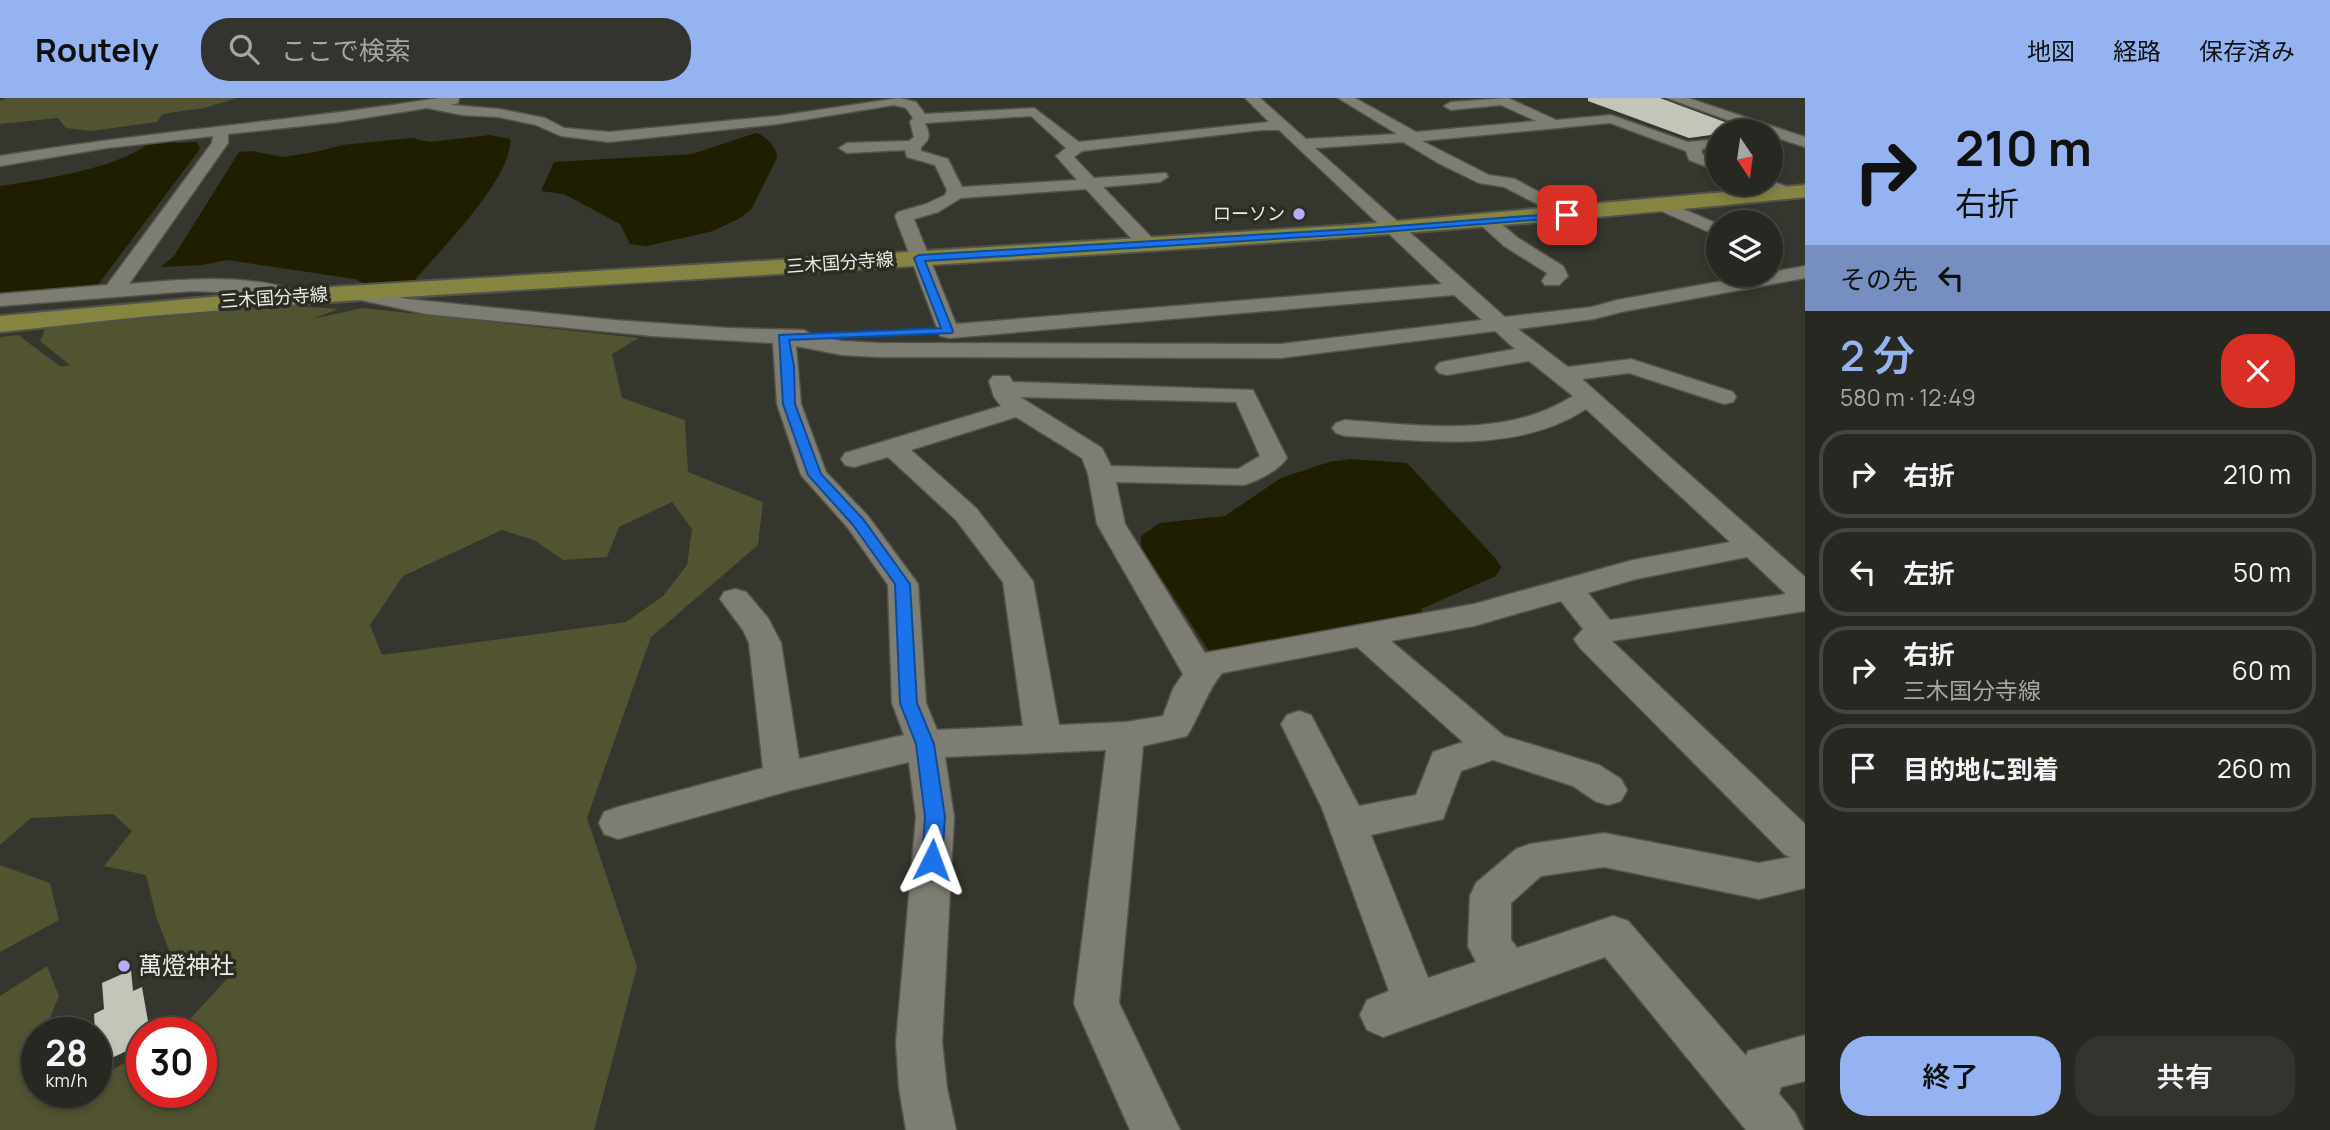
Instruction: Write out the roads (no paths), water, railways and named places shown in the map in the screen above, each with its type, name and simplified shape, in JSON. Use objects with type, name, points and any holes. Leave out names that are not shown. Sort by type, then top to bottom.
[{"type":"main road","name":"三木国分寺線","points":[[0,324],[294,296],[1394,229],[1798,194]]},
{"type":"street","points":[[499,113],[499,107],[509,98]]},
{"type":"street","points":[[1252,98],[1459,289],[1533,354],[1563,375],[1805,594]]},
{"type":"street","points":[[1345,98],[1446,161],[1486,178],[1509,183],[1567,215]]},
{"type":"street","points":[[1674,98],[1800,138]]},
{"type":"street","points":[[0,161],[107,143],[221,131],[312,127],[456,99]]},
{"type":"street","points":[[431,105],[540,121],[561,132],[584,136],[628,136],[778,120],[894,100],[911,105],[921,119]]},
{"type":"street","points":[[1451,106],[1499,100],[1556,125]]},
{"type":"street","points":[[330,104],[376,114]]},
{"type":"street","points":[[847,148],[913,145],[921,139],[922,133],[917,122],[921,119],[1034,112],[1072,145],[1078,147],[1261,126],[1283,126]]},
{"type":"street","points":[[1301,144],[1611,119],[1694,149]]},
{"type":"street","points":[[115,289],[219,143],[221,131]]},
{"type":"street","points":[[1706,144],[1693,145],[1695,157],[1706,161]]},
{"type":"street","points":[[913,145],[913,155],[942,162],[952,185],[952,198],[932,208],[904,216],[948,331]]},
{"type":"street","points":[[1078,147],[1064,156],[1147,244]]},
{"type":"street","points":[[1050,170],[1097,164]]},
{"type":"street","points":[[952,185],[1012,172]]},
{"type":"street","points":[[952,185],[1090,183],[1160,177]]},
{"type":"street","points":[[1486,178],[1492,190],[1487,200],[1511,242],[1556,270],[1558,276],[1552,281]]},
{"type":"street","points":[[1106,201],[1132,199]]},
{"type":"street","points":[[1667,206],[1706,225]]},
{"type":"street","points":[[783,337],[842,348],[1281,351],[1594,313],[1616,306],[1805,272]]},
{"type":"street","points":[[0,300],[167,285],[248,286],[270,288],[294,296]]},
{"type":"street","points":[[353,293],[369,298],[553,320],[724,336],[783,337],[948,331],[1459,289]]},
{"type":"street","points":[[783,337],[788,366],[789,404],[814,475],[858,522],[903,584],[909,703],[925,744],[935,817],[919,1042],[923,1088],[931,1130]]},
{"type":"street","points":[[990,351],[1011,399],[1093,454],[1101,474],[1111,524],[1201,675]]},
{"type":"street","points":[[1447,368],[1533,354]]},
{"type":"street","points":[[1563,375],[1631,366],[1724,397]]},
{"type":"street","points":[[854,459],[894,448],[1011,399],[1245,395],[1274,458],[1244,477],[1101,474]]},
{"type":"street","points":[[1345,428],[1457,433],[1514,427],[1555,417],[1587,398]]},
{"type":"street","points":[[894,448],[966,514],[1018,581],[1043,738]]},
{"type":"street","points":[[618,823],[783,777],[925,744],[1126,736],[1174,727],[1183,713],[1190,689],[1211,663],[1474,615],[1633,570],[1752,547]]},
{"type":"street","points":[[1568,588],[1602,632]]},
{"type":"street","points":[[734,599],[757,626],[765,643],[783,777]]},
{"type":"street","points":[[1508,971],[1489,946],[1491,896],[1530,860],[1604,850],[1759,881],[1803,854],[1590,639],[1602,632],[1805,600]]},
{"type":"street","points":[[1362,634],[1492,746],[1586,775],[1608,790]]},
{"type":"street","points":[[1299,724],[1347,824],[1399,1009],[1613,935],[1765,1115]]},
{"type":"street","points":[[1126,736],[1097,1004],[1155,1130]]},
{"type":"street","points":[[1347,824],[1430,808],[1447,762],[1492,746]]},
{"type":"street","points":[[1765,1115],[1765,1068],[1805,1058]]},
{"type":"place","name":"ローソン","points":[[1299,214]]},
{"type":"place","name":"萬燈神社","points":[[124,966]]}]
